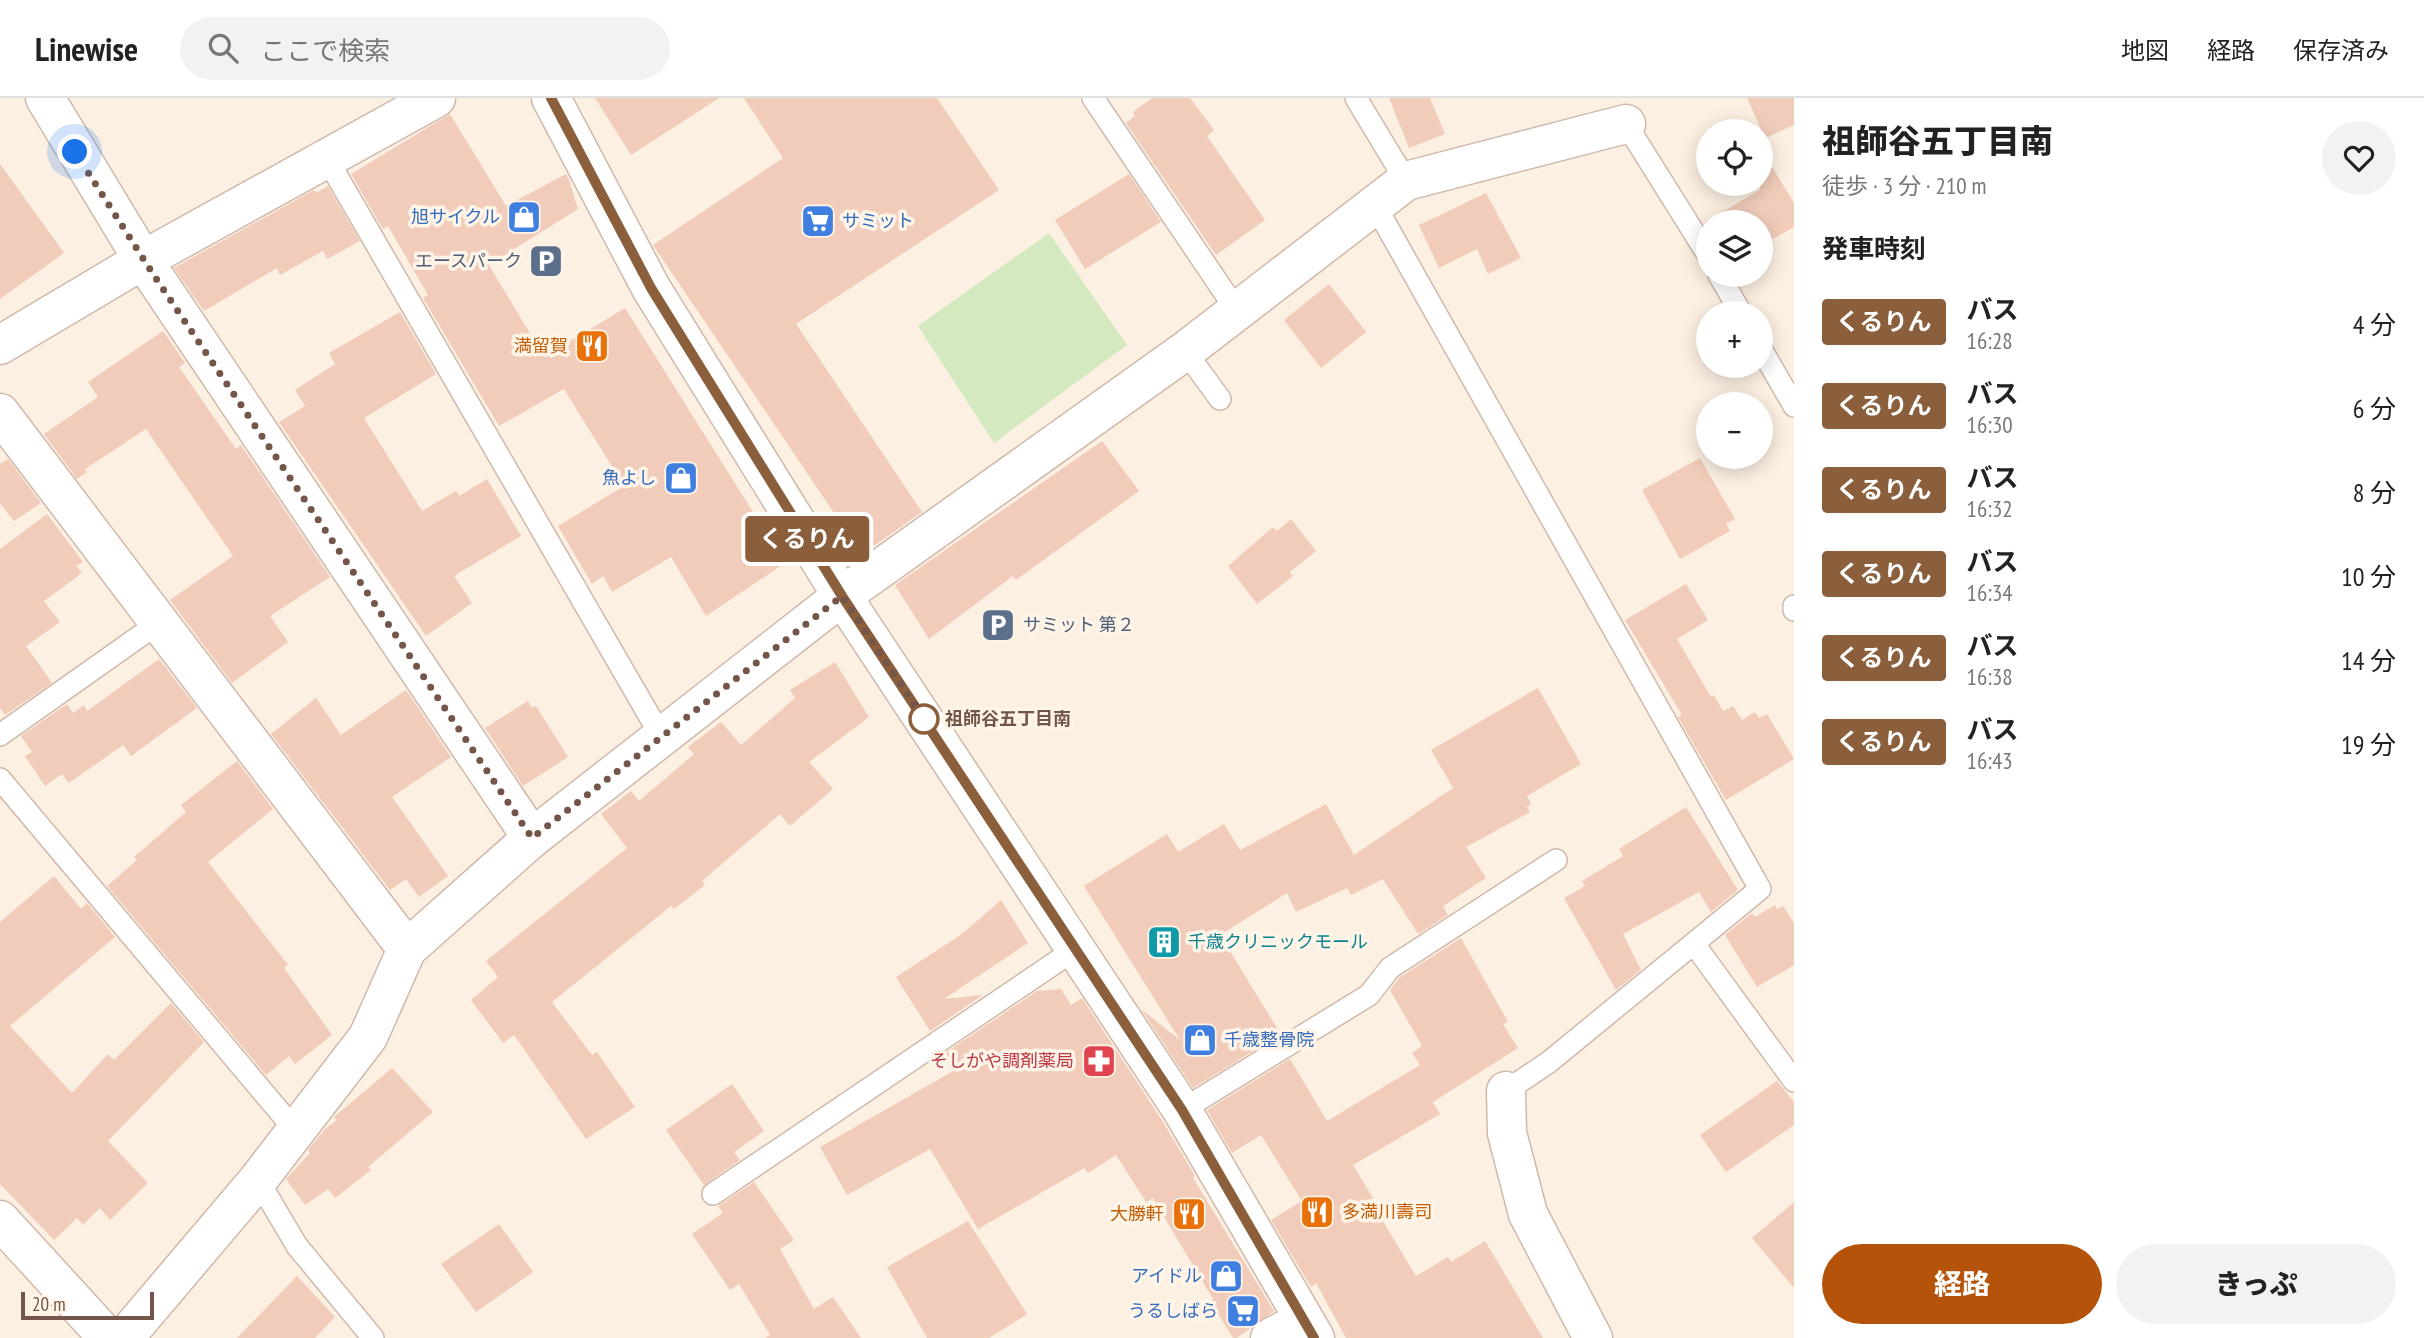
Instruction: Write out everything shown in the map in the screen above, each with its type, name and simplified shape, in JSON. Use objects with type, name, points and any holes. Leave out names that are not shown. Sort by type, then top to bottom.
[{"type":"street","points":[[45,98],[144,260],[532,838]]},
{"type":"street","points":[[0,345],[144,260],[436,98]]},
{"type":"street","points":[[551,98],[651,288],[842,596],[1182,1110],[1310,1329],[1270,1338]]},
{"type":"street","points":[[124,1338],[258,1180],[369,1037],[407,949],[532,838],[842,596],[1185,351],[1376,207],[1406,181],[1626,124]]},
{"type":"street","points":[[0,413],[157,624],[407,949]]},
{"type":"street","points":[[1506,1091],[1507,1133],[1528,1214],[1593,1338]]},
{"type":"street","points":[[0,1220],[108,1338]]},
{"type":"lane","points":[[1093,98],[1237,311]]},
{"type":"lane","points":[[1356,98],[1406,181]]},
{"type":"lane","points":[[1626,124],[1696,236]]},
{"type":"lane","points":[[327,159],[661,736]]},
{"type":"lane","points":[[1376,207],[1760,889],[1549,1062],[1506,1091]]},
{"type":"lane","points":[[1185,351],[1220,399]]},
{"type":"lane","points":[[1773,370],[1794,406]]},
{"type":"lane","points":[[0,735],[157,624]]},
{"type":"lane","points":[[0,779],[295,1130]]},
{"type":"lane","points":[[1182,1110],[1369,995],[1390,968],[1556,860]]},
{"type":"lane","points":[[1694,944],[1794,1080]]},
{"type":"lane","points":[[713,1194],[1077,948]]},
{"type":"lane","points":[[258,1180],[297,1246],[373,1338]]},
{"type":"green space","points":[[1049,233],[1127,345],[994,443],[918,326]]},
{"type":"building","points":[[595,98],[719,98],[631,155]]},
{"type":"building","points":[[744,98],[937,98],[999,190],[796,324],[922,512],[871,548],[866,540],[857,547],[653,245],[783,158]]},
{"type":"building","points":[[1152,98],[1190,98],[1214,130],[1207,136],[1265,220],[1216,255],[1126,123],[1135,116],[1133,112]]},
{"type":"building","points":[[1389,98],[1430,98],[1445,134],[1409,148]]},
{"type":"building","points":[[1747,98],[1794,98],[1794,125],[1773,134],[1773,119],[1756,119]]},
{"type":"building","points":[[450,114],[506,206],[566,174],[569,180],[578,209],[489,265],[544,357],[625,308],[785,563],[706,616],[671,557],[612,592],[603,576],[592,584],[558,526],[624,486],[564,389],[499,426],[423,298],[428,295],[388,226],[383,229],[351,174]]},
{"type":"building","points":[[0,164],[64,253],[0,299]]},
{"type":"building","points":[[1773,168],[1794,203],[1794,227],[1773,239],[1773,210],[1726,210],[1750,196],[1773,196]]},
{"type":"building","points":[[1129,174],[1161,222],[1085,269],[1055,220]]},
{"type":"building","points":[[328,186],[360,241],[327,259],[323,251],[280,275],[277,268],[204,311],[174,268],[314,190],[316,193]]},
{"type":"building","points":[[1486,193],[1521,258],[1488,274],[1477,249],[1439,268],[1419,225]]},
{"type":"building","points":[[1329,284],[1366,332],[1321,368],[1284,320]]},
{"type":"building","points":[[400,312],[436,374],[364,418],[422,511],[456,491],[459,496],[487,479],[521,536],[454,576],[472,603],[426,636],[279,422],[305,406],[295,390],[335,364],[329,353]]},
{"type":"building","points":[[163,331],[185,363],[179,367],[236,449],[241,445],[330,577],[270,616],[288,642],[232,683],[170,600],[233,556],[146,429],[85,469],[87,472],[77,479],[44,434],[98,397],[88,382]]},
{"type":"building","points":[[1102,441],[1139,491],[1016,580],[1013,576],[929,639],[895,585]]},
{"type":"building","points":[[8,459],[41,503],[14,521],[0,503],[0,464]]},
{"type":"building","points":[[1696,460],[1696,469],[1706,469],[1735,519],[1726,524],[1730,531],[1680,559],[1642,490]]},
{"type":"building","points":[[47,514],[83,562],[76,566],[82,573],[44,601],[60,622],[26,646],[52,683],[5,715],[0,708],[0,549]]},
{"type":"building","points":[[1291,519],[1316,551],[1290,572],[1293,576],[1257,604],[1228,566],[1273,527],[1277,531]]},
{"type":"building","points":[[1686,584],[1708,620],[1677,639],[1711,697],[1714,695],[1723,711],[1733,706],[1742,720],[1755,712],[1759,718],[1767,714],[1794,759],[1726,800],[1678,717],[1682,715],[1625,620]]},
{"type":"building","points":[[159,659],[197,708],[131,756],[123,745],[69,783],[62,774],[45,786],[25,756],[32,752],[21,736],[67,704],[73,713],[84,705],[87,711]]},
{"type":"building","points":[[835,662],[869,717],[809,762],[833,789],[790,826],[780,814],[702,881],[705,885],[674,909],[671,906],[552,1002],[592,1055],[597,1052],[635,1107],[586,1139],[514,1035],[503,1043],[471,1000],[498,977],[486,961],[627,848],[601,814],[631,791],[639,801],[694,754],[688,747],[721,722],[741,745],[795,698],[790,690]]},
{"type":"building","points":[[1538,688],[1581,764],[1527,796],[1531,804],[1527,807],[1530,812],[1466,847],[1486,878],[1443,906],[1448,915],[1418,934],[1383,879],[1351,895],[1347,888],[1296,912],[1287,893],[1220,935],[1277,1028],[1273,1031],[1276,1037],[1193,1088],[1141,1009],[1180,1040],[1084,886],[1167,834],[1178,852],[1224,824],[1240,850],[1326,804],[1354,855],[1453,788],[1431,750]]},
{"type":"building","points":[[406,690],[451,757],[392,797],[448,876],[419,897],[406,879],[390,890],[271,734],[316,698],[341,735]]},
{"type":"building","points":[[528,701],[532,708],[536,706],[568,757],[523,786],[485,728]]},
{"type":"building","points":[[237,761],[273,809],[208,862],[288,965],[284,968],[332,1035],[295,1064],[289,1056],[266,1075],[107,886],[137,860],[134,857],[186,812],[181,805]]},
{"type":"building","points":[[1686,807],[1738,890],[1711,912],[1699,892],[1623,934],[1641,970],[1616,990],[1564,898],[1585,886],[1582,881],[1623,856],[1619,849]]},
{"type":"building","points":[[54,876],[81,909],[87,903],[115,937],[10,1026],[72,1093],[108,1054],[114,1060],[171,1003],[204,1042],[108,1141],[148,1183],[110,1220],[100,1208],[83,1225],[77,1218],[54,1240],[0,1184],[0,922]]},
{"type":"building","points":[[1001,900],[1028,943],[944,999],[983,995],[930,1031],[896,977],[962,934]]},
{"type":"building","points":[[1775,905],[1777,909],[1783,906],[1794,923],[1794,965],[1757,987],[1725,935],[1752,913],[1755,917]]},
{"type":"building","points":[[1461,938],[1508,1022],[1503,1024],[1518,1048],[1433,1102],[1440,1114],[1353,1165],[1373,1198],[1370,1200],[1416,1276],[1448,1257],[1451,1262],[1485,1241],[1543,1338],[1346,1338],[1316,1283],[1311,1287],[1271,1220],[1302,1201],[1261,1135],[1232,1153],[1207,1110],[1290,1059],[1327,1121],[1420,1065],[1412,1053],[1422,1046],[1390,990],[1399,978]]},
{"type":"building","points":[[1061,989],[1071,1005],[1082,998],[1163,1122],[1195,1176],[1193,1178],[1274,1311],[1237,1338],[1233,1338],[1210,1301],[1213,1299],[1153,1198],[1146,1202],[1116,1155],[1088,1173],[1084,1168],[978,1229],[930,1149],[847,1195],[820,1147],[955,1070],[945,1053],[1037,991]]},
{"type":"building","points":[[392,1068],[433,1112],[368,1167],[371,1170],[335,1198],[328,1189],[305,1205],[286,1179],[310,1153],[308,1150],[326,1128],[337,1120],[334,1117]]},
{"type":"building","points":[[1777,1081],[1794,1102],[1794,1125],[1726,1172],[1700,1135]]},
{"type":"building","points":[[732,1084],[764,1131],[734,1152],[740,1160],[704,1185],[666,1130]]},
{"type":"building","points":[[754,1182],[794,1240],[780,1249],[814,1309],[833,1297],[861,1338],[765,1338],[770,1335],[739,1284],[730,1290],[692,1234],[723,1213],[718,1206]]},
{"type":"building","points":[[1794,1202],[1794,1288],[1752,1238]]},
{"type":"building","points":[[968,1221],[1027,1314],[989,1338],[927,1338],[887,1267]]},
{"type":"building","points":[[499,1224],[533,1272],[476,1312],[441,1264]]},
{"type":"building","points":[[297,1276],[335,1317],[315,1338],[237,1338]]},
{"type":"bus line","name":"くるりん","points":[[551,98],[651,288],[842,596],[1182,1110],[1314,1338]]},
{"type":"place","name":"旭サイクル","points":[[524,217]]},
{"type":"place","name":"サミット","points":[[818,221]]},
{"type":"place","name":"エースパーク","points":[[546,261]]},
{"type":"place","name":"満留賀","points":[[592,346]]},
{"type":"place","name":"魚よし","points":[[681,478]]},
{"type":"place","name":"サミット 第２","points":[[998,625]]},
{"type":"place","name":"祖師谷五丁目南","points":[[924,719]]},
{"type":"place","name":"千歳クリニックモール","points":[[1164,942]]},
{"type":"place","name":"千歳整骨院","points":[[1200,1040]]},
{"type":"place","name":"そしがや調剤薬局","points":[[1099,1061]]},
{"type":"place","name":"多満川壽司","points":[[1317,1212]]},
{"type":"place","name":"大勝軒","points":[[1189,1214]]},
{"type":"place","name":"アイドル","points":[[1226,1276]]},
{"type":"place","name":"うるしばら","points":[[1243,1311]]},
{"type":"route","points":[[75,152],[155,277],[532,838],[842,596],[930,728],[924,719]]}]
